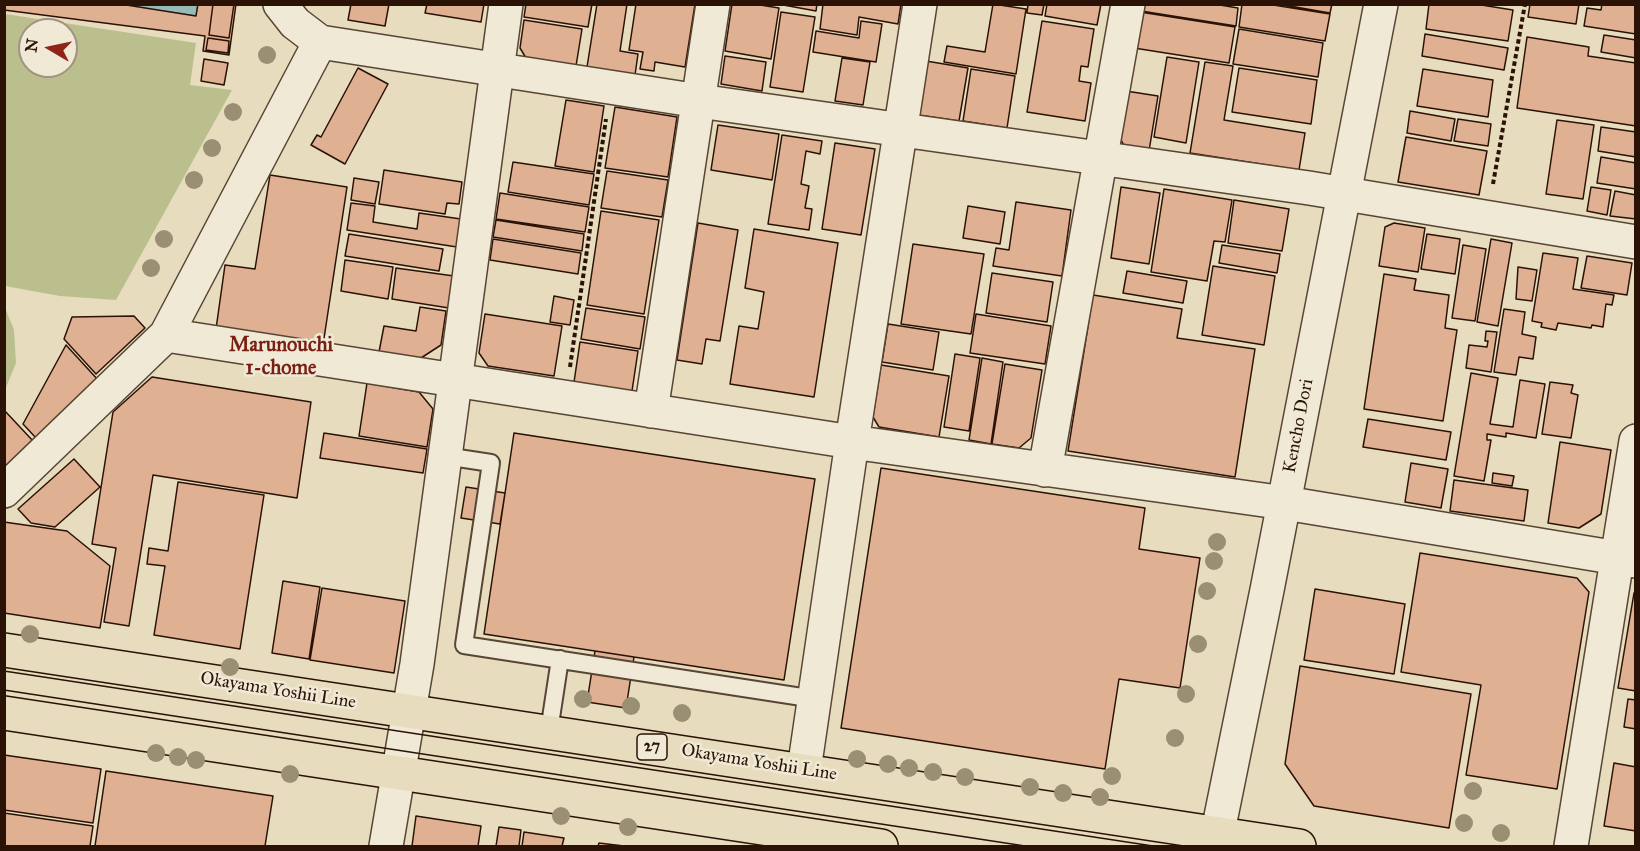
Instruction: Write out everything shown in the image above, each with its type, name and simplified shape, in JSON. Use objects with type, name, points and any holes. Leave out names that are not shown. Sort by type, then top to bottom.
[{"type":"main road","name":"Okayama Yoshii Line","points":[[4,650],[804,770],[1217,841],[1299,846]]},
{"type":"main road","points":[[4,713],[881,846]]},
{"type":"street","points":[[280,4],[295,23],[320,42],[699,101],[1344,194],[1635,242]]},
{"type":"street","points":[[386,846],[409,711],[457,379],[506,4]]},
{"type":"street","points":[[651,411],[713,4]]},
{"type":"street","points":[[804,770],[920,4]]},
{"type":"street","points":[[1045,470],[1128,4]]},
{"type":"street","name":"Kencho Dori","points":[[1217,841],[1381,4]]},
{"type":"street","points":[[4,491],[166,335],[320,42]]},
{"type":"street","points":[[166,335],[852,442],[1285,502],[1626,560]]},
{"type":"street","points":[[1570,846],[1626,560],[1635,441]]},
{"type":"lane","points":[[445,456],[491,463],[464,645],[815,699]]},
{"type":"lane","points":[[549,731],[560,659]]},
{"type":"path","points":[[1487,217],[1525,4]]},
{"type":"path","points":[[566,397],[611,87]]},
{"type":"green space","points":[[5,14],[31,18],[18,18],[18,78],[78,78],[78,25],[196,43],[190,85],[232,90],[116,300],[60,296],[5,286]]},
{"type":"green space","points":[[4,305],[14,330],[16,363],[5,390]]},
{"type":"water","points":[[120,5],[198,5],[196,16]]},
{"type":"building","points":[[4,4],[120,4],[196,16],[198,4],[213,4],[209,35],[229,38],[234,4],[236,4],[229,55],[203,51],[205,36],[4,10]],"holes":[[[208,38],[229,41],[228,53],[206,50]]]},
{"type":"building","points":[[213,4],[234,4],[229,38],[209,35]]},
{"type":"building","points":[[351,4],[389,4],[385,26],[348,20]]},
{"type":"building","points":[[427,4],[484,4],[481,22],[425,13]]},
{"type":"building","points":[[526,4],[592,4],[588,27],[524,17]]},
{"type":"building","points":[[597,4],[627,4],[620,51],[638,54],[635,75],[587,67]]},
{"type":"building","points":[[636,4],[695,4],[685,67],[655,62],[654,71],[640,69],[643,52],[629,50]]},
{"type":"building","points":[[732,4],[754,4],[779,8],[771,59],[725,51]]},
{"type":"building","points":[[778,4],[817,4],[816,11]]},
{"type":"building","points":[[823,4],[901,4],[898,24],[859,17],[857,35],[820,29]]},
{"type":"building","points":[[993,4],[1026,9],[1016,74],[944,62],[947,46],[985,52]]},
{"type":"building","points":[[1028,4],[1044,4],[1042,15],[1027,13]]},
{"type":"building","points":[[1047,4],[1101,4],[1097,25],[1045,16]]},
{"type":"building","points":[[1142,4],[1214,4],[1238,8],[1236,26],[1141,11]]},
{"type":"building","points":[[1242,4],[1267,4],[1330,14],[1325,41],[1239,27]]},
{"type":"building","points":[[1278,4],[1332,4],[1330,13]]},
{"type":"building","points":[[1429,4],[1475,4],[1513,10],[1508,41],[1426,29]]},
{"type":"building","points":[[1530,4],[1579,4],[1576,24],[1528,17]]},
{"type":"building","points":[[1602,4],[1636,4],[1636,34],[1584,26],[1587,8],[1601,10]]},
{"type":"building","points":[[781,12],[815,17],[803,92],[770,87]]},
{"type":"building","points":[[1140,12],[1235,27],[1229,63],[1134,48]]},
{"type":"building","points":[[524,20],[582,29],[576,66],[526,58],[520,48]]},
{"type":"building","points":[[861,21],[882,24],[876,62],[813,52],[816,31],[859,38]]},
{"type":"building","points":[[1042,21],[1094,29],[1088,67],[1081,66],[1079,81],[1091,83],[1085,121],[1027,112]]},
{"type":"building","points":[[1239,29],[1323,43],[1318,77],[1233,64]]},
{"type":"building","points":[[1425,34],[1508,48],[1504,70],[1422,56]]},
{"type":"building","points":[[1604,35],[1636,40],[1636,58],[1601,52]]},
{"type":"building","points":[[1527,37],[1589,47],[1588,56],[1636,63],[1636,126],[1517,108]]},
{"type":"building","points":[[208,38],[229,41],[228,53],[206,50]]},
{"type":"building","points":[[725,56],[766,62],[762,91],[721,84]]},
{"type":"building","points":[[1167,57],[1199,62],[1186,143],[1154,137]]},
{"type":"building","points":[[842,58],[870,62],[863,105],[835,101]]},
{"type":"building","points":[[204,59],[228,63],[224,85],[201,81]]},
{"type":"building","points":[[926,61],[968,68],[959,121],[918,115]]},
{"type":"building","points":[[1205,62],[1233,66],[1224,120],[1305,133],[1299,170],[1190,153]]},
{"type":"building","points":[[358,68],[388,84],[345,164],[311,145],[317,135],[321,137]]},
{"type":"building","points":[[1239,68],[1317,80],[1311,124],[1232,112]]},
{"type":"building","points":[[971,69],[1015,76],[1007,128],[963,121]]},
{"type":"building","points":[[1423,69],[1493,80],[1488,117],[1417,106]]},
{"type":"building","points":[[1126,91],[1158,96],[1149,151],[1125,147],[1119,137]]},
{"type":"building","points":[[566,100],[604,106],[594,172],[555,166]]},
{"type":"building","points":[[615,107],[677,117],[668,177],[605,168]]},
{"type":"building","points":[[1410,111],[1455,119],[1451,141],[1407,133]]},
{"type":"building","points":[[1458,119],[1491,124],[1488,146],[1454,141]]},
{"type":"building","points":[[1557,120],[1594,125],[1583,199],[1546,194]]},
{"type":"building","points":[[718,125],[779,134],[772,180],[711,170]]},
{"type":"building","points":[[1601,127],[1636,132],[1636,157],[1598,151]]},
{"type":"building","points":[[782,135],[822,141],[820,154],[806,151],[801,184],[809,186],[805,208],[812,209],[809,230],[768,224]]},
{"type":"building","points":[[1406,137],[1487,151],[1479,195],[1398,182]]},
{"type":"building","points":[[835,143],[875,149],[861,235],[822,229]]},
{"type":"building","points":[[1601,157],[1636,163],[1636,189],[1597,183]]},
{"type":"building","points":[[513,162],[594,174],[589,205],[508,192]]},
{"type":"building","points":[[384,170],[462,182],[459,204],[447,203],[445,214],[379,204]]},
{"type":"building","points":[[607,171],[668,180],[662,217],[601,208]]},
{"type":"building","points":[[270,175],[347,187],[323,345],[216,329],[225,265],[255,269]]},
{"type":"building","points":[[354,178],[379,182],[375,204],[351,200]]},
{"type":"building","points":[[1121,187],[1160,193],[1149,264],[1111,258]]},
{"type":"building","points":[[1591,187],[1611,190],[1607,215],[1587,211]]},
{"type":"building","points":[[1164,189],[1232,200],[1225,242],[1214,241],[1207,281],[1151,272]]},
{"type":"building","points":[[1615,191],[1636,195],[1636,219],[1610,216]]},
{"type":"building","points":[[500,193],[589,207],[585,232],[496,219]]},
{"type":"building","points":[[1234,200],[1289,209],[1282,251],[1228,243]]},
{"type":"building","points":[[1016,202],[1071,210],[1062,276],[993,266],[996,248],[1009,250]]},
{"type":"building","points":[[351,203],[375,206],[373,222],[417,229],[419,213],[461,219],[457,247],[347,230]]},
{"type":"building","points":[[968,206],[1005,212],[1000,244],[963,238]]},
{"type":"building","points":[[601,211],[659,220],[644,314],[587,305]]},
{"type":"building","points":[[496,220],[584,234],[582,251],[493,237]]},
{"type":"building","points":[[698,223],[738,230],[720,341],[706,339],[702,364],[677,360]]},
{"type":"building","points":[[1394,223],[1425,228],[1418,272],[1379,266],[1385,227]]},
{"type":"building","points":[[754,229],[838,243],[814,397],[730,384],[739,326],[758,329],[764,292],[745,288]]},
{"type":"building","points":[[349,234],[443,249],[439,271],[345,256]]},
{"type":"building","points":[[1427,234],[1460,239],[1455,274],[1421,269]]},
{"type":"building","points":[[493,239],[581,253],[578,274],[490,260]]},
{"type":"building","points":[[1491,239],[1512,243],[1498,326],[1477,322]]},
{"type":"building","points":[[913,244],[984,254],[971,334],[901,324]]},
{"type":"building","points":[[1222,245],[1280,254],[1277,273],[1219,263]]},
{"type":"building","points":[[1463,245],[1486,249],[1475,321],[1452,318]]},
{"type":"building","points":[[1543,253],[1578,258],[1573,289],[1614,295],[1612,305],[1606,304],[1603,327],[1592,325],[1591,328],[1558,323],[1556,330],[1541,327],[1542,323],[1532,321]]},
{"type":"building","points":[[1587,256],[1632,263],[1627,295],[1581,288]]},
{"type":"building","points":[[345,260],[393,267],[388,299],[341,291]]},
{"type":"building","points":[[1213,266],[1275,276],[1264,345],[1202,335]]},
{"type":"building","points":[[1518,267],[1537,270],[1532,301],[1516,299]]},
{"type":"building","points":[[396,268],[454,276],[449,308],[392,299]]},
{"type":"building","points":[[1127,271],[1187,281],[1183,303],[1123,293]]},
{"type":"building","points":[[992,273],[1053,282],[1047,322],[986,313]]},
{"type":"building","points":[[1384,274],[1416,279],[1414,290],[1449,295],[1445,328],[1457,330],[1443,421],[1364,409]]},
{"type":"building","points":[[1093,295],[1182,309],[1177,338],[1255,349],[1235,477],[1068,451]]},
{"type":"building","points":[[554,296],[574,300],[570,325],[550,322]]},
{"type":"building","points":[[420,307],[446,311],[441,345],[421,358],[379,352],[384,326],[416,331]]},
{"type":"building","points":[[586,308],[645,317],[640,349],[581,339]]},
{"type":"building","points":[[1504,309],[1525,312],[1522,334],[1536,337],[1533,359],[1519,357],[1516,375],[1494,372]]},
{"type":"building","points":[[485,314],[562,326],[554,376],[488,366],[479,353]]},
{"type":"building","points":[[976,314],[1051,326],[1045,364],[970,353]]},
{"type":"building","points":[[134,316],[145,328],[96,374],[64,339],[72,317]]},
{"type":"building","points":[[888,324],[939,332],[933,370],[882,362]]},
{"type":"building","points":[[1486,331],[1497,332],[1491,372],[1466,368],[1469,345],[1487,347]]},
{"type":"building","points":[[580,342],[638,351],[632,391],[574,382]]},
{"type":"building","points":[[66,345],[99,381],[36,438],[23,424]]},
{"type":"building","points":[[955,354],[980,358],[969,431],[944,427]]},
{"type":"building","points":[[982,358],[1003,362],[991,444],[969,440]]},
{"type":"building","points":[[1005,364],[1042,370],[1031,438],[1019,448],[992,444]]},
{"type":"building","points":[[881,365],[949,376],[939,437],[879,427],[873,417]]},
{"type":"building","points":[[1471,373],[1498,378],[1490,424],[1513,427],[1520,380],[1545,384],[1536,438],[1506,433],[1506,437],[1487,434],[1487,440],[1491,440],[1484,481],[1454,476]]},
{"type":"building","points":[[152,377],[311,402],[297,498],[153,475],[129,626],[104,622],[116,548],[92,544],[113,412]]},
{"type":"building","points":[[1550,382],[1573,385],[1571,393],[1578,395],[1571,438],[1542,434]]},
{"type":"building","points":[[367,383],[419,392],[433,409],[427,447],[359,436]]},
{"type":"building","points":[[4,410],[34,442],[4,469]]},
{"type":"building","points":[[1368,419],[1451,432],[1446,460],[1363,447]]},
{"type":"building","points":[[324,433],[427,449],[423,473],[320,458]]},
{"type":"building","points":[[514,433],[815,479],[784,680],[484,634]]},
{"type":"building","points":[[1560,442],[1611,450],[1601,514],[1579,528],[1548,523]]},
{"type":"building","points":[[74,459],[100,487],[55,527],[31,523],[18,509]]},
{"type":"building","points":[[1411,463],[1448,469],[1441,508],[1405,502]]},
{"type":"building","points":[[881,468],[1145,508],[1139,549],[1200,558],[1180,688],[1119,679],[1105,769],[841,728]]},
{"type":"building","points":[[1493,473],[1514,476],[1512,486],[1492,483]]},
{"type":"building","points":[[1454,480],[1528,490],[1524,521],[1450,511]]},
{"type":"building","points":[[178,482],[264,495],[240,649],[154,635],[165,566],[147,564],[149,548],[168,551]]},
{"type":"building","points":[[466,487],[505,493],[500,524],[461,518]]},
{"type":"building","points":[[4,522],[67,531],[110,566],[100,628],[4,613]]},
{"type":"building","points":[[1420,553],[1577,578],[1589,592],[1557,789],[1466,775],[1481,685],[1401,672]]},
{"type":"building","points":[[283,581],[320,587],[309,659],[272,653]]},
{"type":"building","points":[[322,588],[405,601],[394,673],[310,660]]},
{"type":"building","points":[[1315,589],[1405,604],[1394,674],[1304,660]]},
{"type":"building","points":[[1636,592],[1636,691],[1618,688]]},
{"type":"building","points":[[595,651],[634,657],[626,708],[587,702]]},
{"type":"building","points":[[1300,666],[1471,694],[1449,828],[1314,806],[1285,764]]},
{"type":"building","points":[[1628,699],[1636,700],[1636,729],[1624,727]]},
{"type":"building","points":[[4,755],[101,769],[93,823],[4,810]]},
{"type":"building","points":[[1614,763],[1636,767],[1636,831],[1604,826]]},
{"type":"building","points":[[106,771],[273,796],[265,846],[95,846]]},
{"type":"building","points":[[4,813],[93,826],[90,846],[4,846]]},
{"type":"building","points":[[416,816],[481,826],[478,846],[412,846]]},
{"type":"building","points":[[499,827],[521,830],[519,846],[496,846]]},
{"type":"building","points":[[524,832],[564,838],[562,846],[522,846]]},
{"type":"building","points":[[599,843],[624,846],[598,846]]},
{"type":"tram line","points":[[4,671],[1153,846]]},
{"type":"tram line","points":[[4,690],[1025,846]]},
{"type":"district","name":"Marunouchi 1-chome","points":[[281,358]]}]
